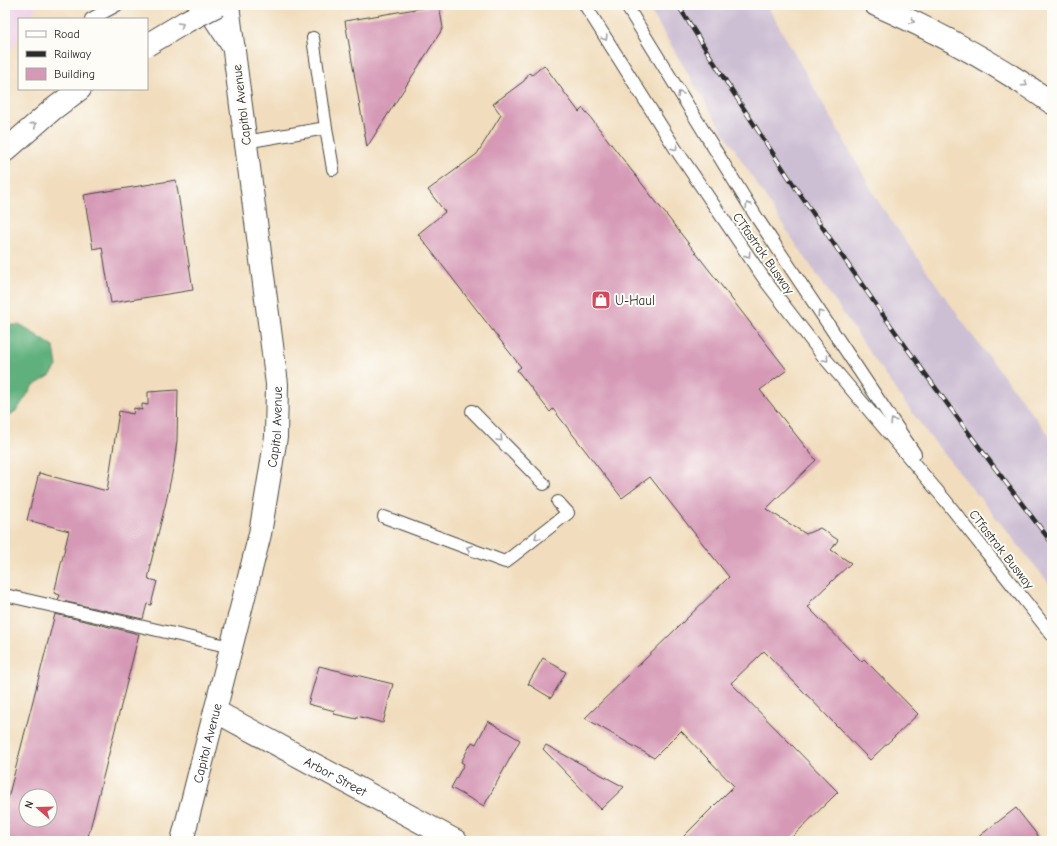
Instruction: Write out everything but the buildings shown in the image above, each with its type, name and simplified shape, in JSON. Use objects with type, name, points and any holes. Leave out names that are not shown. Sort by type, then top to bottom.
[{"type":"main road","points":[[206,5],[234,48]]},
{"type":"main road","points":[[148,44],[187,21],[218,5]]},
{"type":"main road","name":"Capitol Avenue","points":[[182,841],[260,534],[276,431],[277,384],[228,5]]},
{"type":"main road","points":[[876,5],[928,29],[974,53],[1009,74],[1052,104]]},
{"type":"main road","points":[[5,151],[79,90]]},
{"type":"main road","name":"Arbor Street","points":[[215,711],[456,841]]},
{"type":"lane","points":[[93,18],[117,5]]},
{"type":"lane","name":"CTfastrak Busway","points":[[585,5],[675,148],[767,283],[823,356],[946,500],[1052,635]]},
{"type":"lane","name":"CTfastrak Busway","points":[[626,5],[757,218],[946,500]]},
{"type":"lane","points":[[313,38],[333,169]]},
{"type":"lane","points":[[245,142],[326,128]]},
{"type":"lane","points":[[472,411],[544,484]]},
{"type":"lane","points":[[384,517],[505,562],[568,513],[558,502]]},
{"type":"lane","points":[[5,595],[231,647]]},
{"type":"shaded area","points":[[5,5],[37,5],[30,18],[18,18],[18,38],[5,60]]},
{"type":"shaded area","points":[[647,5],[767,5],[880,204],[972,335],[1052,439],[1052,587],[928,434],[894,388],[787,231],[715,119]]},
{"type":"green space","points":[[10,325],[21,325],[54,347],[57,366],[51,375],[33,386],[17,410],[5,419],[5,327]]},
{"type":"railway","points":[[678,5],[766,143],[858,279],[953,412],[1052,543]]},
{"type":"place","name":"U-Haul","points":[[601,300]]}]
